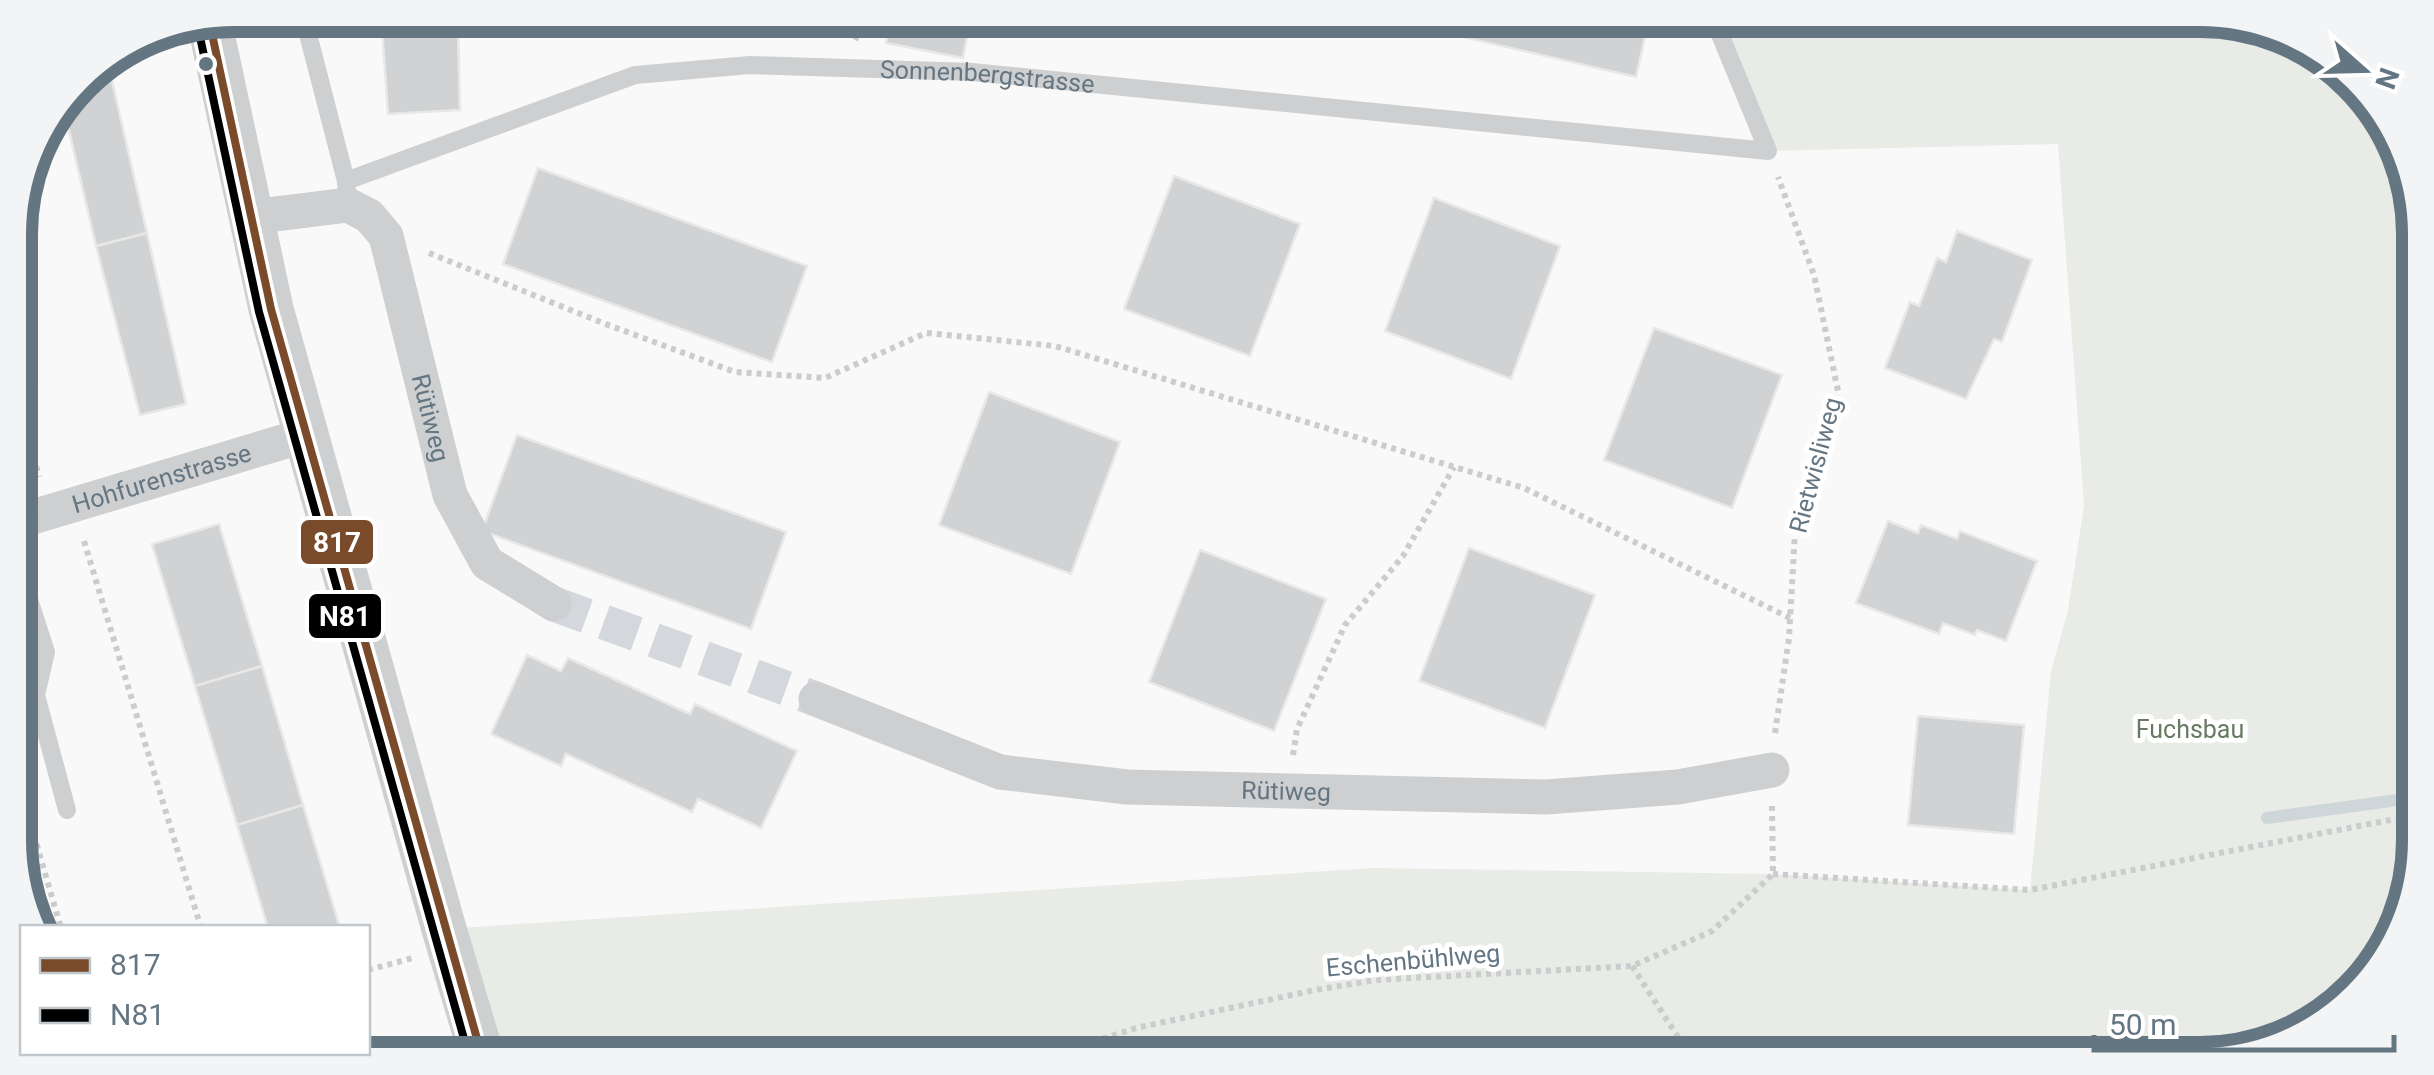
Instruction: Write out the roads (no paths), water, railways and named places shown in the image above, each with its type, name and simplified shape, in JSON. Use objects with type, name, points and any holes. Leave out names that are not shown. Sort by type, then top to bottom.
[{"type":"street","points":[[213,34],[271,310],[479,1042]]},
{"type":"street","name":"Sonnenbergstrasse","points":[[252,217],[347,193]]},
{"type":"street","name":"Rütiweg","points":[[347,193],[386,236],[450,495],[487,563],[554,604]]},
{"type":"street","name":"Hohfurenstrasse","points":[[47,519],[306,435]]},
{"type":"street","name":"Rütiweg","points":[[816,699],[1000,772],[1127,788],[1546,798],[1678,787],[1772,770]]},
{"type":"lane","name":"Sonnenbergstrasse","points":[[347,193],[635,75],[750,65],[972,72],[1768,150],[1719,32]]},
{"type":"lane","points":[[307,33],[347,193]]},
{"type":"lane","points":[[32,609],[46,652],[36,695],[67,810]]},
{"type":"waterway","points":[[2267,818],[2402,799]]},
{"type":"tunnel","points":[[554,604],[816,699]]},
{"type":"park label","name":"Fuchsbau","points":[[2190,729]]}]
